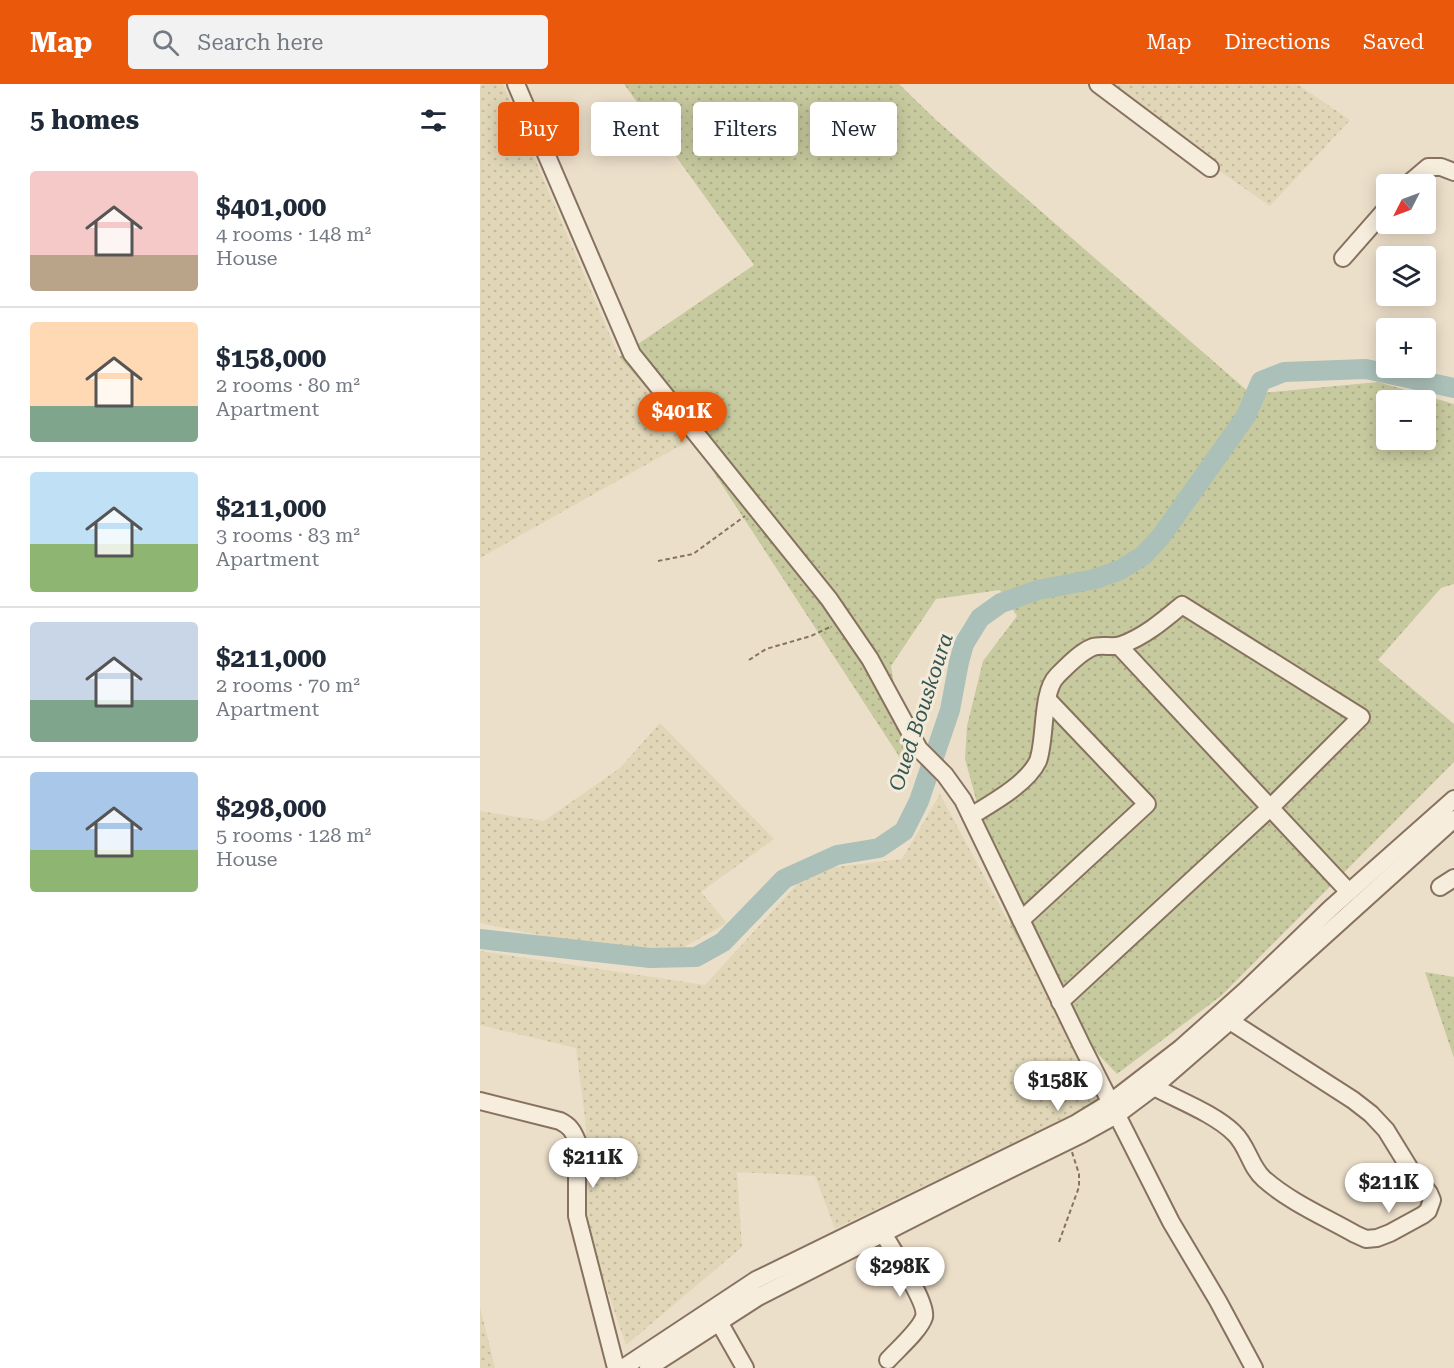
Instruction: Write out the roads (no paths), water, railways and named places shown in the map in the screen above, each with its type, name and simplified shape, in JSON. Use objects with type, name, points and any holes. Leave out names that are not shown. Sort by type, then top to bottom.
[{"type":"street","points":[[516,84],[632,354],[843,619],[870,659],[914,739],[926,757],[945,775],[963,800],[1060,1002],[1171,1222],[1218,1301],[1254,1368]]},
{"type":"street","points":[[1098,84],[1210,168]]},
{"type":"street","points":[[1420,174],[1428,167],[1441,167],[1454,172]]},
{"type":"street","points":[[1343,258],[1376,220]]},
{"type":"street","points":[[971,816],[1020,783],[1038,761],[1054,678],[1075,658],[1094,647],[1119,646],[1155,627],[1182,605],[1361,717],[1270,808],[1060,1002]]},
{"type":"street","points":[[1119,646],[1349,892]]},
{"type":"street","points":[[1021,920],[1147,804],[1048,700]]},
{"type":"street","points":[[648,1368],[758,1297],[1068,1141],[1114,1108],[1454,799]]},
{"type":"street","points":[[623,1368],[756,1280],[1154,1087],[1454,819]]},
{"type":"street","points":[[1154,1087],[1224,1125],[1234,1133],[1245,1146],[1261,1177],[1287,1195],[1366,1239],[1390,1233],[1428,1210],[1432,1200],[1429,1193],[1379,1122],[1353,1100],[1230,1021]]},
{"type":"street","points":[[480,1101],[560,1121],[571,1128],[577,1141],[577,1216],[616,1368]]},
{"type":"street","points":[[883,1233],[921,1300],[925,1314],[921,1324],[888,1360]]},
{"type":"street","points":[[719,1322],[745,1368]]},
{"type":"waterway","name":"Oued Bouskoura","points":[[480,939],[650,958],[696,957],[723,942],[784,879],[837,855],[879,848],[904,831],[919,801],[950,710],[964,644],[980,618],[1001,603],[1038,590],[1095,579],[1120,570],[1144,555],[1162,535],[1246,416],[1261,381],[1284,372],[1366,369],[1454,388]]}]
